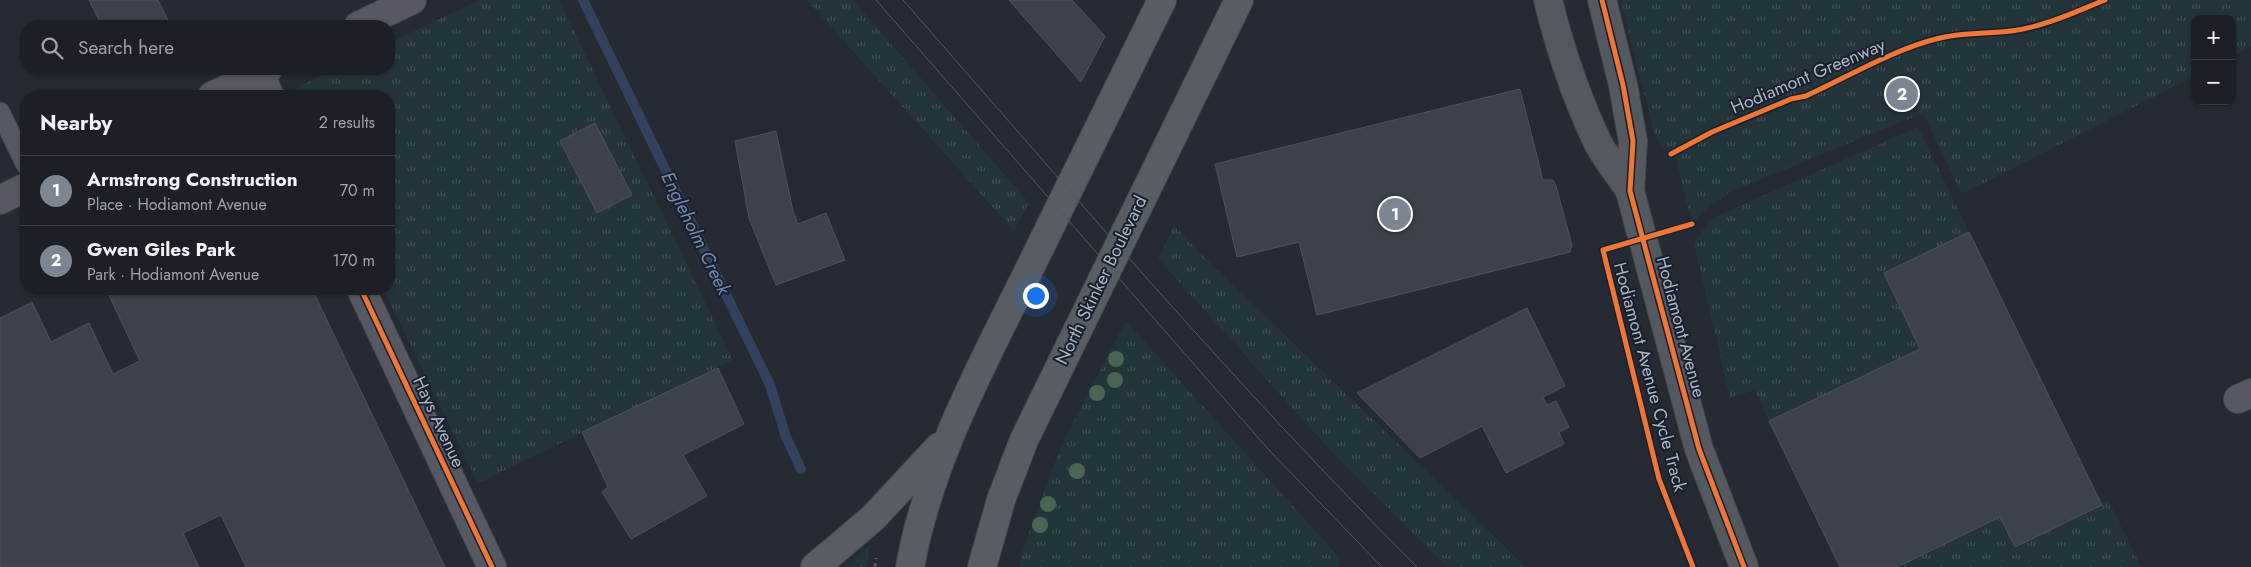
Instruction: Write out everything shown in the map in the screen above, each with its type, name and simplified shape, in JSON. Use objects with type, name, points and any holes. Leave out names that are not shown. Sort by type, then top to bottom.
[{"type":"main road","points":[[910,567],[929,492],[951,432],[979,367],[1162,0]]},
{"type":"main road","name":"North Skinker Boulevard","points":[[982,567],[1001,500],[1024,440],[1239,0]]},
{"type":"main road","points":[[815,567],[873,518],[928,461],[951,432]]},
{"type":"street","points":[[370,20],[412,0]]},
{"type":"street","name":"Hodiamont Avenue","points":[[1548,0],[1578,98],[1599,144],[1630,191]]},
{"type":"street","name":"Hodiamont Avenue","points":[[1602,0],[1623,85],[1633,141],[1630,191],[1699,449],[1744,567]]},
{"type":"street","points":[[231,90],[266,79]]},
{"type":"street","points":[[0,200],[20,190]]},
{"type":"street","name":"Hays Avenue","points":[[364,295],[492,567]]},
{"type":"lane","points":[[0,112],[20,153]]},
{"type":"green space","points":[[479,0],[559,0],[733,360],[478,483],[386,295],[395,295],[395,90],[296,90],[323,75],[395,75],[395,40]]},
{"type":"green space","points":[[807,0],[853,0],[1029,203],[1014,231]]},
{"type":"green space","points":[[1621,0],[2251,0],[2251,47],[2236,55],[2236,15],[2191,15],[2191,78],[1962,194],[1923,113],[1730,192],[1710,206],[1692,224],[1676,159],[1662,146],[1654,133]]},
{"type":"green space","points":[[1918,127],[1969,232],[1884,273],[1920,349],[1769,421],[1755,390],[1730,398],[1694,244],[1710,219]]},
{"type":"green space","points":[[1174,225],[1199,252],[1526,567],[1447,567],[1332,452],[1158,259]]},
{"type":"green space","points":[[1126,321],[1338,556],[1339,567],[1019,567],[1022,553],[1046,485],[1064,440]]},
{"type":"green space","points":[[2108,500],[2141,567],[1897,567],[2000,517],[2015,547]]},
{"type":"green space","points":[[870,544],[867,567],[845,567]]},
{"type":"building","points":[[89,0],[158,0],[168,20],[99,20]]},
{"type":"building","points":[[1009,0],[1072,0],[1105,36],[1081,82]]},
{"type":"building","points":[[1520,89],[1543,180],[1553,180],[1556,186],[1572,245],[1570,252],[1317,315],[1299,242],[1237,257],[1215,164]]},
{"type":"building","points":[[595,123],[632,195],[597,213],[560,141]]},
{"type":"building","points":[[776,131],[793,211],[798,224],[826,213],[845,260],[776,285],[749,218],[735,141]]},
{"type":"building","points":[[1969,232],[2102,505],[2015,547],[2000,517],[1897,567],[1840,567],[1769,421],[1920,349],[1884,273]]},
{"type":"building","points":[[109,295],[315,295],[445,567],[246,567],[221,515],[183,533],[199,567],[0,567],[0,318],[32,302],[51,342],[89,323],[113,374],[140,361]]},
{"type":"building","points":[[1527,308],[1565,386],[1543,397],[1547,405],[1556,401],[1569,427],[1559,432],[1564,444],[1506,473],[1482,426],[1420,458],[1357,393]]},
{"type":"building","points":[[718,368],[744,424],[683,455],[707,496],[631,539],[602,492],[608,487],[582,432]]},
{"type":"waterway","name":"Engleholm Creek","points":[[583,0],[770,385],[786,437],[801,469]]},
{"type":"tram line","points":[[876,0],[1268,449],[1382,567]]},
{"type":"tram line","points":[[903,0],[1220,359],[1350,499],[1417,567]]},
{"type":"cycle path","points":[[1602,0],[1623,85],[1633,141],[1630,191],[1699,449],[1744,567]]},
{"type":"cycle path","name":"Hodiamont Greenway","points":[[1671,154],[1712,132],[1791,99],[1806,96],[1887,57],[1920,44],[1954,35],[2023,29],[2059,18],[2105,0]]},
{"type":"cycle path","name":"Hodiamont Avenue Cycle Track","points":[[1692,224],[1603,250],[1659,479],[1693,567]]},
{"type":"cycle path","points":[[364,295],[492,567]]},
{"type":"place","name":"Gwen Giles Park","points":[[1902,94]]},
{"type":"place","name":"Armstrong Construction","points":[[1395,214]]}]
